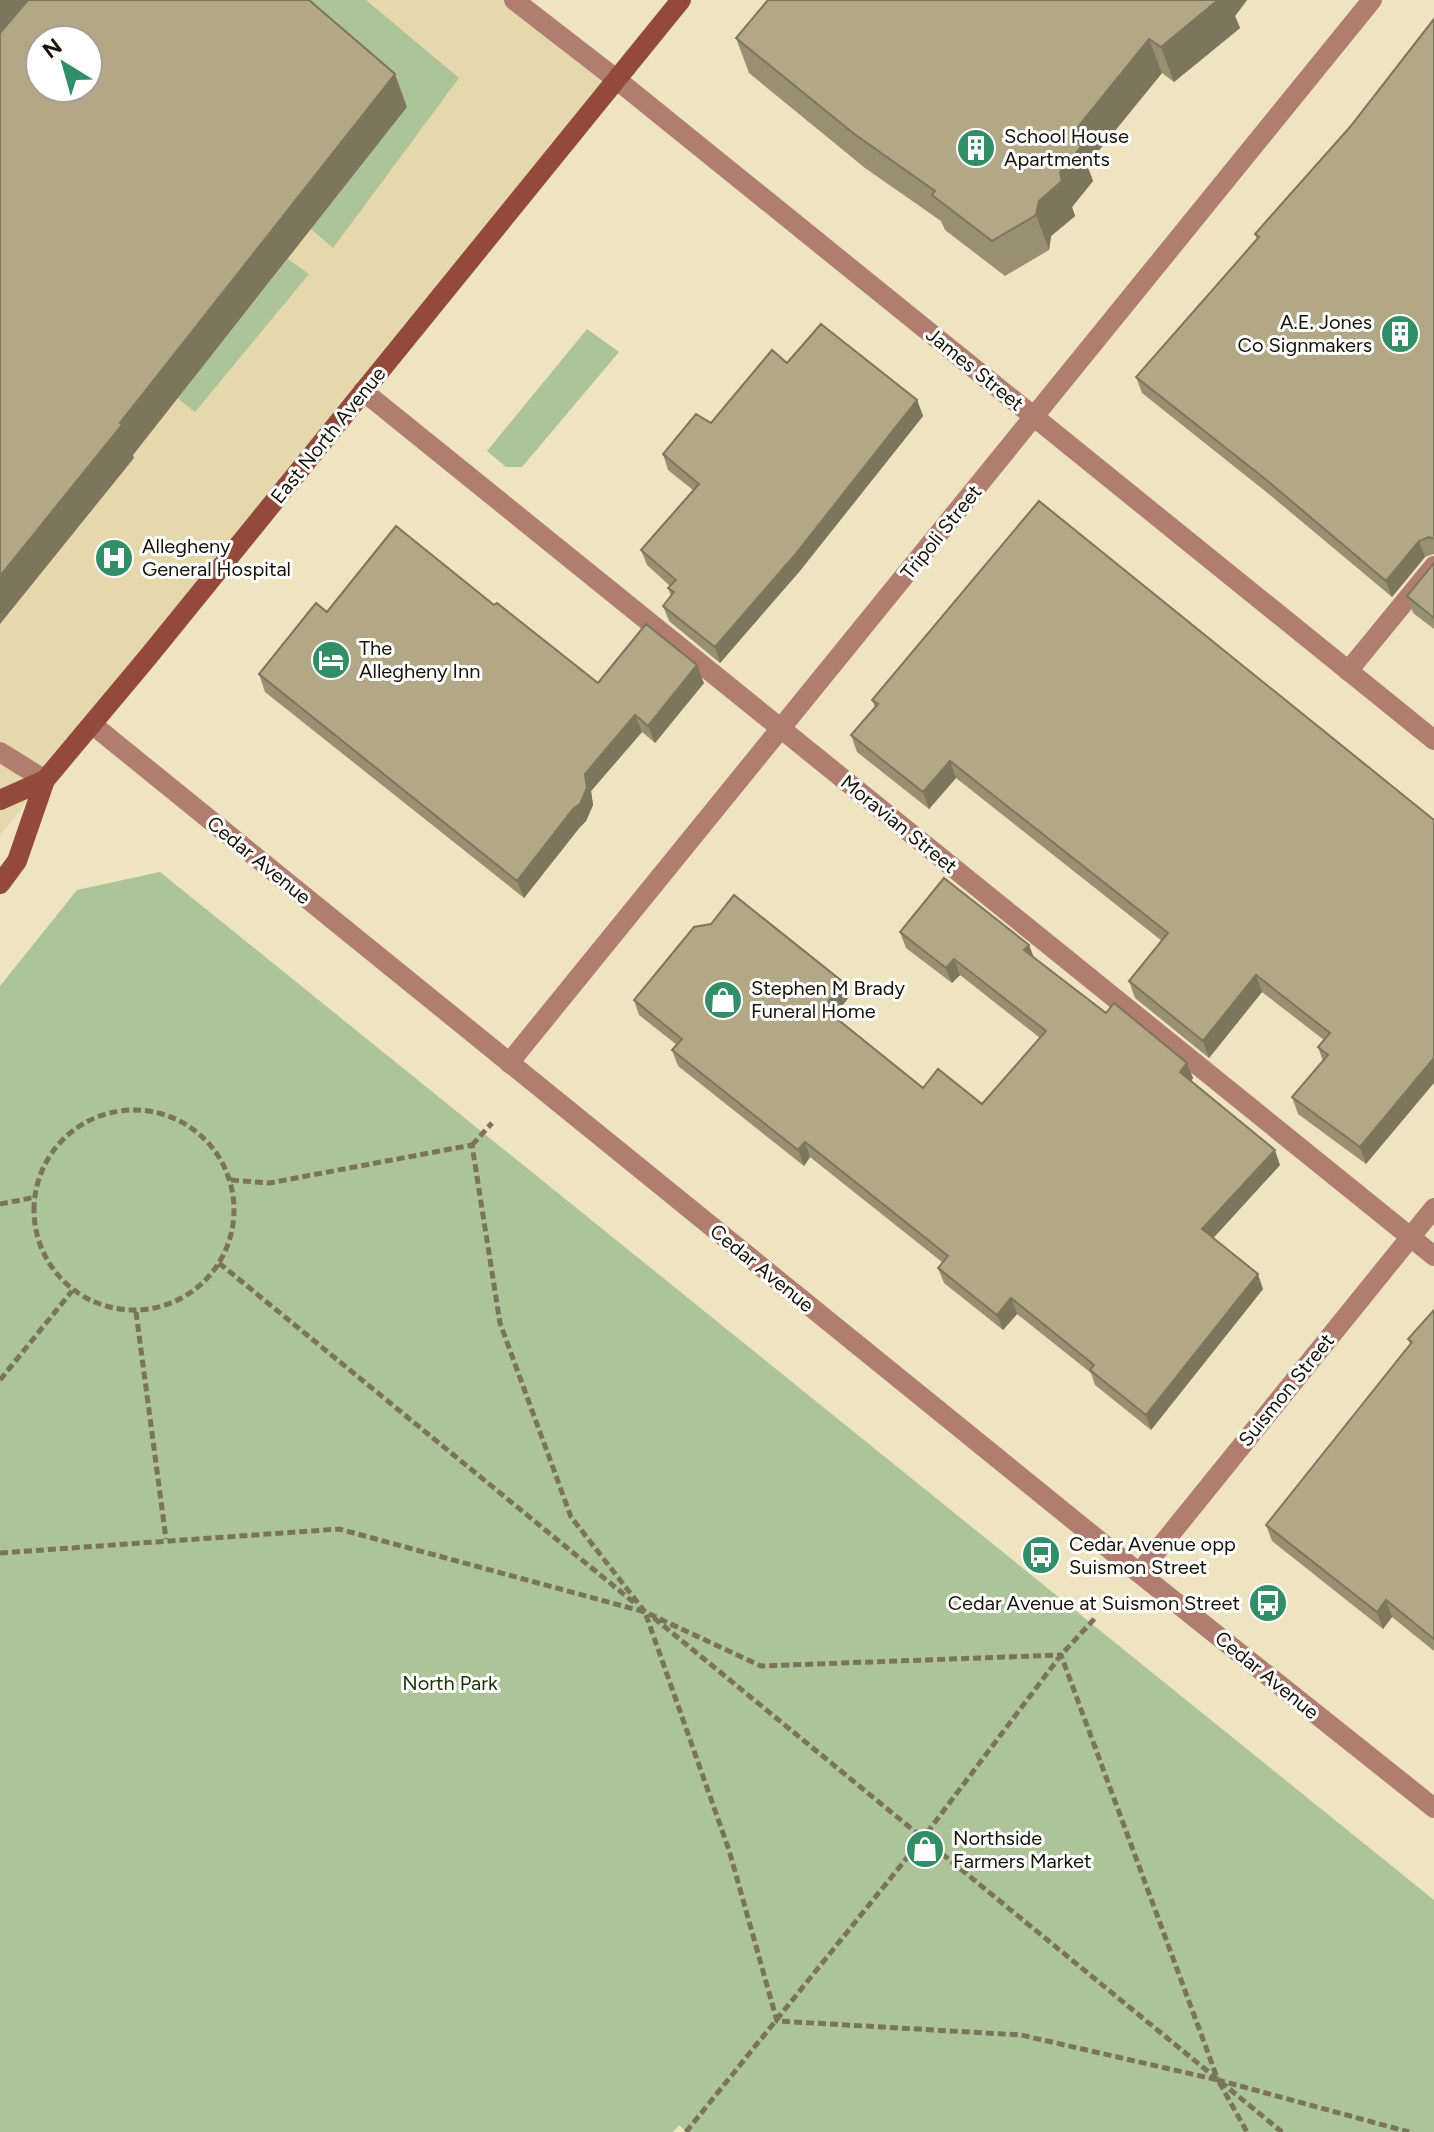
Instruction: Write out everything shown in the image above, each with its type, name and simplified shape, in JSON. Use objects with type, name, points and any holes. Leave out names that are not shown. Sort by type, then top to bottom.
[{"type":"main road","name":"East North Avenue","points":[[0,884],[17,861],[45,780],[93,725],[681,0]]},
{"type":"main road","points":[[0,800],[45,780]]},
{"type":"street","name":"James Street","points":[[514,0],[1434,740]]},
{"type":"street","name":"Tripoli Street","points":[[509,1063],[1372,0]]},
{"type":"street","name":"Moravian Street","points":[[363,391],[1434,1256]]},
{"type":"street","points":[[1348,671],[1434,566]]},
{"type":"street","name":"Cedar Avenue","points":[[93,725],[1139,1573],[1434,1808]]},
{"type":"street","points":[[0,752],[45,780]]},
{"type":"street","name":"Suismon Street","points":[[1139,1573],[1434,1208]]},
{"type":"path","points":[[146,1109],[169,1114],[198,1131],[215,1149],[231,1180],[234,1221],[219,1263],[195,1290],[163,1307],[136,1312],[110,1308],[72,1291],[45,1258],[33,1212],[41,1170],[64,1137],[104,1113],[146,1109]]},
{"type":"path","points":[[231,1180],[269,1183],[472,1145],[492,1123]]},
{"type":"path","points":[[472,1145],[500,1323],[571,1517],[645,1612],[729,1850],[777,2021]]},
{"type":"path","points":[[0,1204],[36,1197]]},
{"type":"path","points":[[219,1263],[1282,2132]]},
{"type":"path","points":[[0,1380],[72,1291]]},
{"type":"path","points":[[136,1312],[166,1539]]},
{"type":"path","points":[[0,1553],[339,1529],[645,1612],[761,1666],[1061,1655]]},
{"type":"path","points":[[686,2132],[923,1838],[1061,1655],[1097,1616]]},
{"type":"path","points":[[1061,1655],[1218,2080],[1247,2132]]},
{"type":"path","points":[[777,2021],[1021,2035],[1218,2080],[1409,2132]]},
{"type":"shaded area","name":"Allegheny General Hospital","points":[[0,0],[518,0],[616,79],[0,835]]},
{"type":"green space","points":[[283,0],[366,0],[459,78],[333,248],[311,229]]},
{"type":"green space","points":[[288,259],[309,274],[195,412],[177,398]]},
{"type":"green space","points":[[587,329],[619,352],[522,467],[506,467],[487,451]]},
{"type":"green space","name":"North Park","points":[[160,872],[1434,1900],[1434,2132],[687,2132],[679,2125],[673,2132],[0,2132],[0,986],[77,890]]},
{"type":"building","points":[[28,0],[309,0],[395,74],[120,423],[122,425],[0,576],[0,33]]},
{"type":"building","name":"School House Apartments","points":[[768,0],[1218,0],[1161,47],[1149,39],[1073,133],[1081,147],[1060,172],[1062,181],[1039,201],[1036,215],[992,241],[932,195],[935,191],[853,133],[736,38]]},
{"type":"building","points":[[1434,19],[1434,539],[1429,537],[1419,541],[1386,581],[1264,478],[1136,377],[1259,237],[1255,234],[1350,127]]},
{"type":"building","points":[[821,324],[917,400],[794,556],[715,647],[663,606],[674,592],[668,588],[676,580],[641,550],[699,484],[663,454],[696,414],[711,423],[772,350],[787,363]]},
{"type":"building","points":[[1039,501],[1434,820],[1434,1058],[1360,1147],[1292,1097],[1328,1055],[1318,1047],[1330,1033],[1256,975],[1203,1041],[1129,981],[1168,933],[950,761],[923,792],[851,735],[878,704],[872,700]]},
{"type":"building","points":[[396,526],[598,683],[646,624],[697,665],[648,726],[635,715],[585,774],[587,788],[580,804],[517,881],[259,674],[316,603],[327,612]]},
{"type":"building","points":[[1434,563],[1434,618],[1407,596]]},
{"type":"building","points":[[944,878],[1029,945],[1024,950],[1106,1013],[1114,1003],[1187,1063],[1180,1072],[1275,1150],[1202,1229],[1258,1274],[1146,1415],[1090,1370],[1094,1365],[1011,1298],[997,1315],[938,1268],[948,1256],[805,1142],[798,1150],[672,1050],[682,1039],[634,1000],[694,927],[711,924],[734,895],[843,982],[828,1002],[836,1008],[831,1014],[923,1088],[938,1069],[982,1104],[1046,1031],[954,959],[946,968],[900,932]]},
{"type":"building","points":[[1434,1310],[1434,1639],[1386,1600],[1377,1612],[1266,1525],[1412,1342],[1408,1339]]},
{"type":"place","name":"School House Apartments","points":[[976,148]]},
{"type":"place","name":"A.E. Jones Co Signmakers","points":[[1400,334]]},
{"type":"place","name":"Allegheny General Hospital","points":[[114,558]]},
{"type":"place","name":"The Allegheny Inn","points":[[331,660]]},
{"type":"place","name":"Stephen M Brady Funeral Home","points":[[723,1000]]},
{"type":"place","name":"Cedar Avenue opp Suismon Street","points":[[1041,1555]]},
{"type":"place","name":"Cedar Avenue at Suismon Street","points":[[1268,1603]]},
{"type":"place","name":"Northside Farmers Market","points":[[925,1849]]}]
